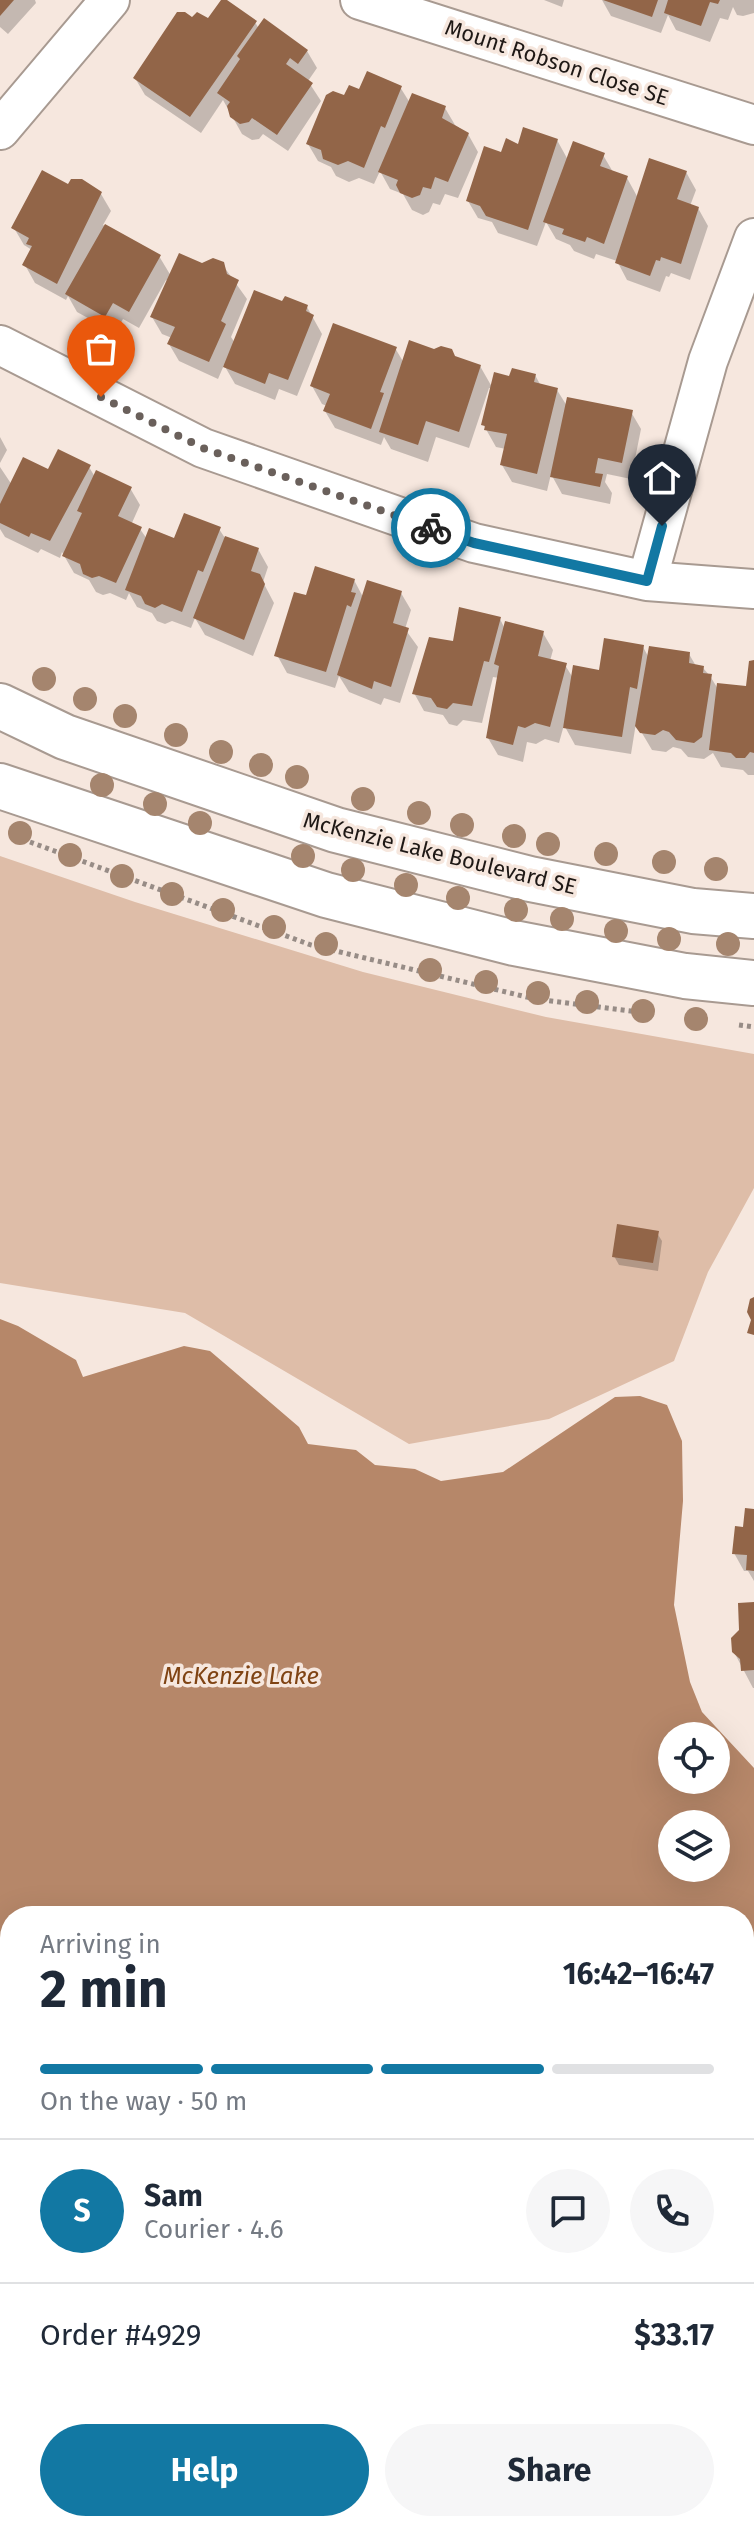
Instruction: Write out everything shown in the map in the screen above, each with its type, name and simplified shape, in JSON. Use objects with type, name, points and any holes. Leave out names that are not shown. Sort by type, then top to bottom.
[{"type":"main road","name":"McKenzie Lake Boulevard SE","points":[[0,706],[65,737],[336,830],[530,879],[693,911],[754,916]]},
{"type":"main road","points":[[0,786],[326,895],[514,943],[685,976],[754,983]]},
{"type":"street","points":[[0,130],[110,0]]},
{"type":"street","name":"Mount Robson Close SE","points":[[360,0],[754,125]]},
{"type":"street","points":[[647,581],[708,361],[754,238]]},
{"type":"street","points":[[0,345],[203,448],[474,543],[647,581],[754,589]]},
{"type":"shaded area","points":[[0,856],[135,902],[363,972],[546,1017],[754,1054],[754,1188],[708,1272],[674,1361],[549,1419],[409,1444],[185,1313],[0,1283]]},
{"type":"water","name":"McKenzie Lake","points":[[0,1319],[76,1360],[83,1377],[184,1346],[210,1351],[299,1427],[308,1444],[356,1450],[375,1465],[415,1469],[441,1481],[503,1472],[615,1397],[640,1396],[667,1405],[682,1441],[683,1501],[674,1605],[690,1682],[702,1712],[711,1722],[658,1722],[658,1794],[730,1794],[730,1742],[754,1768],[754,1906],[0,1906]]},
{"type":"building","points":[[0,0],[14,0],[0,16]]},
{"type":"building","points":[[221,0],[227,0],[257,21],[190,117],[133,78],[177,12],[185,12],[192,17],[197,12],[208,18]]},
{"type":"building","points":[[603,0],[658,0],[652,17]]},
{"type":"building","points":[[668,0],[720,0],[718,4],[710,2],[701,26],[664,13]]},
{"type":"building","points":[[264,18],[308,50],[298,64],[290,58],[286,64],[313,83],[277,135],[252,118],[240,124],[230,117],[227,106],[230,102],[217,93],[240,59],[237,56]]},
{"type":"building","points":[[367,71],[402,86],[385,128],[381,126],[364,168],[348,161],[338,165],[323,159],[321,150],[306,144],[326,95],[333,91],[344,95],[349,85],[359,89]]},
{"type":"building","points":[[412,93],[446,106],[442,118],[469,133],[448,182],[435,177],[431,189],[423,187],[420,195],[412,198],[400,193],[396,185],[398,180],[378,172]]},
{"type":"building","points":[[523,127],[558,139],[528,230],[486,216],[480,206],[466,201],[484,146],[501,152],[506,138],[518,144]]},
{"type":"building","points":[[573,141],[605,153],[600,166],[628,176],[604,244],[587,237],[585,242],[562,234],[564,229],[543,222]]},
{"type":"building","points":[[649,158],[687,171],[677,199],[699,207],[681,264],[661,257],[660,261],[656,260],[650,276],[615,263]]},
{"type":"building","points":[[42,170],[68,184],[71,179],[82,179],[102,192],[57,284],[22,265],[32,246],[26,244],[29,238],[11,228]]},
{"type":"building","points":[[105,224],[161,255],[129,312],[113,303],[105,317],[65,294]]},
{"type":"building","points":[[179,253],[202,263],[213,258],[224,262],[227,274],[239,280],[221,321],[226,324],[209,362],[167,344],[175,327],[150,317]]},
{"type":"building","points":[[254,290],[282,301],[285,296],[308,305],[306,311],[314,315],[288,380],[269,373],[265,384],[223,367]]},
{"type":"building","points":[[333,323],[397,347],[380,392],[384,393],[371,429],[323,411],[330,394],[310,386]]},
{"type":"building","points":[[409,340],[434,349],[441,346],[452,349],[455,356],[481,365],[459,432],[426,421],[418,445],[379,432]]},
{"type":"building","points":[[512,368],[536,374],[534,382],[558,388],[537,474],[500,465],[507,434],[484,430],[485,426],[481,425],[494,372],[509,376]]},
{"type":"building","points":[[567,397],[633,410],[622,463],[598,458],[595,473],[603,474],[600,487],[550,477]]},
{"type":"building","points":[[58,449],[91,465],[50,541],[31,533],[29,537],[0,523],[0,504],[23,457],[48,469]]},
{"type":"building","points":[[96,470],[132,487],[118,516],[142,527],[116,583],[83,574],[80,564],[62,556],[82,513],[77,511]]},
{"type":"building","points":[[184,513],[221,527],[203,572],[198,570],[182,612],[162,604],[155,608],[145,604],[141,596],[125,590],[149,528],[174,538]]},
{"type":"building","points":[[225,536],[259,548],[251,571],[260,574],[265,584],[244,640],[193,618]]},
{"type":"building","points":[[315,566],[355,579],[351,592],[356,593],[351,607],[347,605],[326,672],[274,656],[294,592],[306,595]]},
{"type":"building","points":[[367,580],[402,591],[393,623],[409,628],[391,687],[374,681],[372,689],[337,675]]},
{"type":"building","points":[[459,607],[501,617],[489,662],[484,661],[472,706],[453,703],[447,709],[437,707],[431,698],[412,694],[429,637],[453,641]]},
{"type":"building","points":[[505,621],[544,631],[538,656],[567,663],[550,727],[535,723],[525,728],[518,726],[513,745],[486,738],[499,666],[494,664]]},
{"type":"building","points":[[604,638],[644,645],[637,689],[630,687],[622,737],[563,728],[573,665],[599,670]]},
{"type":"building","points":[[649,646],[690,652],[689,663],[704,666],[703,673],[712,674],[702,737],[694,743],[676,740],[663,730],[655,735],[640,733],[635,726]]},
{"type":"building","points":[[754,660],[754,753],[750,752],[745,758],[736,758],[731,753],[709,750],[717,683],[746,686],[749,661]]},
{"type":"building","points":[[617,1224],[659,1231],[653,1263],[612,1257]]},
{"type":"building","points":[[754,1297],[754,1335],[747,1333],[751,1320],[747,1312],[750,1299]]},
{"type":"building","points":[[745,1508],[754,1509],[754,1571],[746,1570],[747,1555],[732,1554],[735,1526],[743,1527]]},
{"type":"building","points":[[754,1602],[754,1670],[741,1671],[740,1659],[732,1652],[731,1638],[739,1630],[738,1603]]},
{"type":"way so far","points":[[101,397],[203,448],[431,528]]},
{"type":"route","points":[[431,528],[474,543],[647,581],[662,526]]}]
